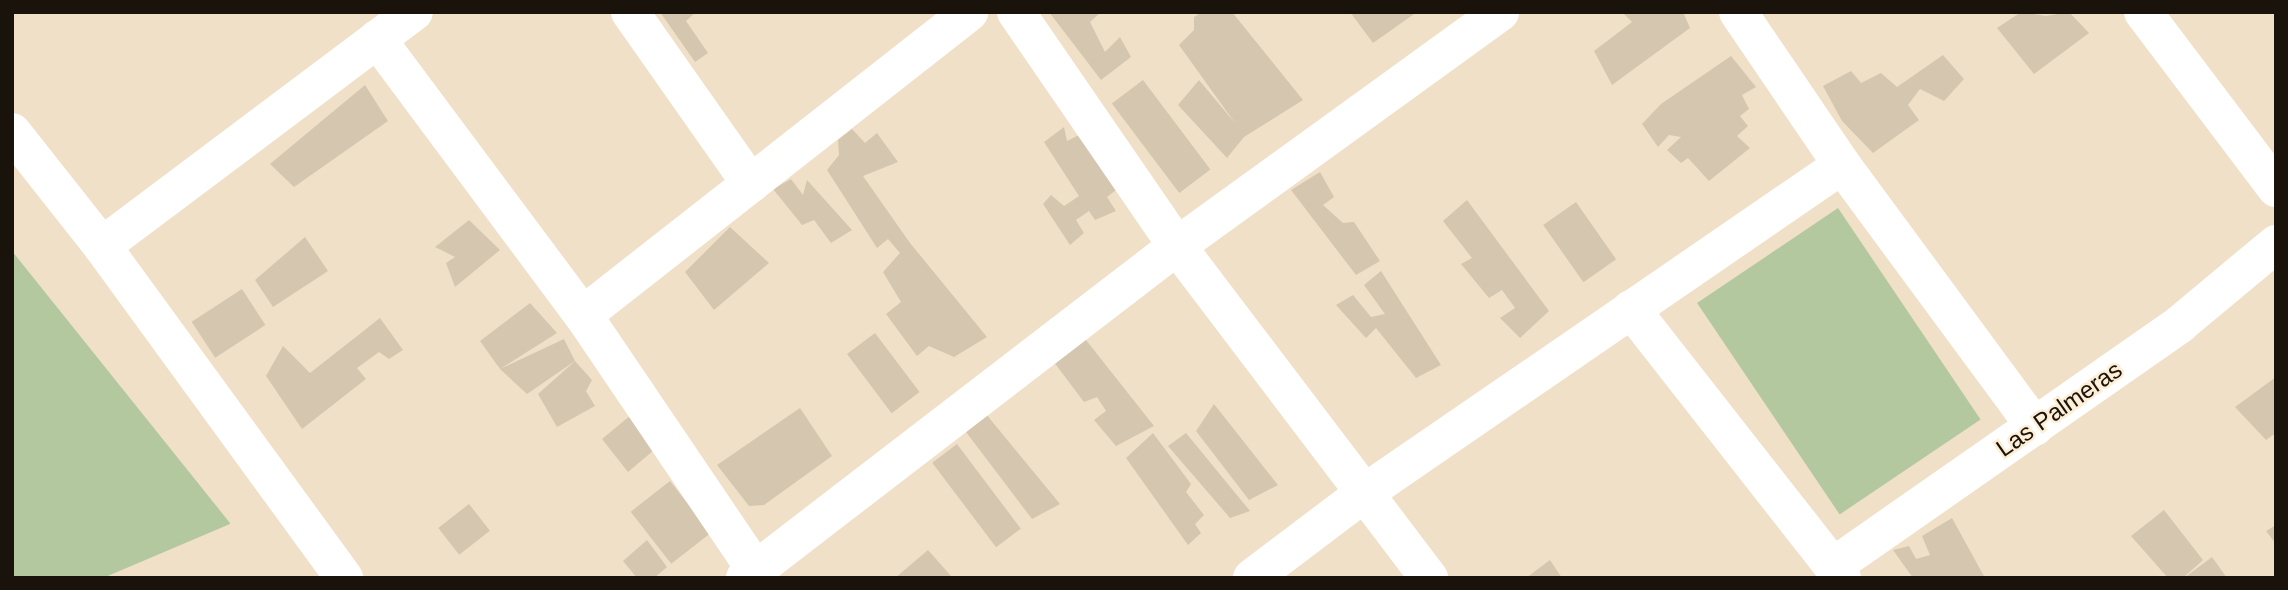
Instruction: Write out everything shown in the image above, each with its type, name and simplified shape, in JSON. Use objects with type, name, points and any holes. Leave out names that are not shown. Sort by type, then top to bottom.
[{"type":"street","points":[[102,246],[414,12]]},
{"type":"street","points":[[629,12],[751,184]]},
{"type":"street","points":[[583,315],[969,12]]},
{"type":"street","points":[[1016,12],[1177,246],[1429,578]]},
{"type":"street","points":[[377,39],[583,315],[753,575],[1177,246],[1500,12]]},
{"type":"street","points":[[1738,12],[1842,165],[2035,427]]},
{"type":"street","points":[[2143,12],[2276,188]]},
{"type":"street","points":[[12,132],[102,246],[344,578]]},
{"type":"street","points":[[1252,578],[1363,494],[1842,165]]},
{"type":"street","name":"Las Palmeras","points":[[1839,571],[2180,324],[2276,244]]},
{"type":"street","points":[[1631,309],[1839,571]]},
{"type":"green space","points":[[1838,208],[1981,419],[1840,514],[1697,303]]},
{"type":"green space","points":[[12,251],[230,524],[103,578],[12,578]]},
{"type":"building","points":[[660,12],[696,12],[686,21],[708,53],[695,62]]},
{"type":"building","points":[[1049,12],[1101,12],[1090,22],[1105,52],[1120,37],[1131,57],[1101,80]]},
{"type":"building","points":[[1202,12],[1232,12],[1303,100],[1244,137],[1227,158],[1178,105],[1199,80],[1235,123],[1179,45],[1194,30],[1194,17]]},
{"type":"building","points":[[1350,12],[1417,12],[1373,43]]},
{"type":"building","points":[[1622,12],[1683,12],[1690,28],[1612,85],[1594,51],[1632,22]]},
{"type":"building","points":[[2021,12],[2046,16],[2069,12],[2089,33],[2034,74],[1997,28]]},
{"type":"building","points":[[1943,55],[1964,79],[1944,101],[1920,89],[1908,105],[1919,120],[1873,153],[1842,121],[1823,86],[1851,71],[1861,83],[1881,73],[1897,87]]},
{"type":"building","points":[[1731,56],[1756,87],[1742,95],[1749,109],[1740,116],[1748,126],[1737,136],[1750,148],[1709,181],[1688,158],[1681,163],[1667,150],[1681,137],[1669,135],[1658,147],[1642,124],[1661,104]]},
{"type":"building","points":[[1143,80],[1210,169],[1179,193],[1112,103]]},
{"type":"building","points":[[365,85],[388,121],[294,187],[270,164]]},
{"type":"building","points":[[1064,127],[1067,141],[1085,132],[1120,187],[1107,197],[1116,211],[1095,220],[1089,211],[1076,220],[1084,233],[1070,245],[1043,204],[1051,195],[1064,206],[1079,196],[1044,142]]},
{"type":"building","points":[[852,129],[865,143],[877,133],[898,162],[863,176],[910,243],[987,337],[954,357],[929,346],[917,356],[886,314],[901,302],[883,272],[900,253],[888,239],[877,248],[827,170],[839,155],[838,140]]},
{"type":"building","points":[[1320,172],[1334,197],[1323,205],[1343,223],[1354,222],[1380,261],[1356,275],[1291,190]]},
{"type":"building","points":[[791,179],[803,195],[807,180],[852,230],[831,243],[814,220],[802,225],[773,189]]},
{"type":"building","points":[[1467,200],[1549,311],[1520,338],[1500,318],[1515,308],[1502,290],[1489,298],[1461,264],[1472,258],[1443,221]]},
{"type":"building","points":[[1576,202],[1616,259],[1583,282],[1543,225]]},
{"type":"building","points":[[469,220],[500,250],[455,287],[446,263],[455,257],[435,247]]},
{"type":"building","points":[[730,227],[769,263],[714,310],[685,272]]},
{"type":"building","points":[[305,237],[328,271],[273,307],[255,280]]},
{"type":"building","points":[[1381,271],[1441,365],[1416,378],[1376,328],[1366,338],[1336,305],[1353,295],[1371,317],[1385,314],[1364,285]]},
{"type":"building","points":[[242,289],[265,325],[215,358],[192,322]]},
{"type":"building","points":[[530,303],[557,333],[500,369],[480,341]]},
{"type":"building","points":[[380,318],[403,350],[389,359],[379,352],[357,368],[366,379],[302,429],[266,376],[283,346],[310,373]]},
{"type":"building","points":[[875,333],[920,392],[892,413],[847,354]]},
{"type":"building","points":[[1082,335],[1154,426],[1116,446],[1094,420],[1106,411],[1097,397],[1084,402],[1050,357]]},
{"type":"building","points":[[564,339],[575,361],[527,394],[500,369]]},
{"type":"building","points":[[575,361],[592,380],[586,391],[595,406],[557,427],[538,394]]},
{"type":"building","points":[[2276,377],[2276,433],[2266,440],[2235,407]]},
{"type":"building","points":[[1214,404],[1278,485],[1249,500],[1196,431]]},
{"type":"building","points":[[800,408],[832,456],[764,505],[749,506],[717,465]]},
{"type":"building","points":[[986,414],[1060,504],[1032,519],[966,432]]},
{"type":"building","points":[[631,415],[654,450],[628,472],[602,439]]},
{"type":"building","points":[[1153,433],[1191,484],[1186,492],[1204,515],[1195,524],[1201,533],[1188,545],[1126,458]]},
{"type":"building","points":[[1186,433],[1250,511],[1230,518],[1168,446]]},
{"type":"building","points":[[957,444],[1021,529],[996,547],[932,463]]},
{"type":"building","points":[[670,481],[711,533],[671,564],[631,512]]},
{"type":"building","points":[[469,504],[490,531],[459,555],[438,528]]},
{"type":"building","points":[[2164,510],[2203,560],[2183,578],[2168,578],[2131,536]]},
{"type":"building","points":[[1952,518],[1985,578],[1913,578],[1893,550],[1909,546],[1916,559],[1930,555],[1922,536]]},
{"type":"building","points":[[2276,525],[2276,544],[2266,531]]},
{"type":"building","points":[[647,540],[667,567],[654,578],[637,578],[623,561]]},
{"type":"building","points":[[928,550],[951,576],[895,578]]},
{"type":"building","points":[[2212,557],[2227,578],[2184,578]]},
{"type":"building","points":[[1550,560],[1562,578],[1526,578]]}]
